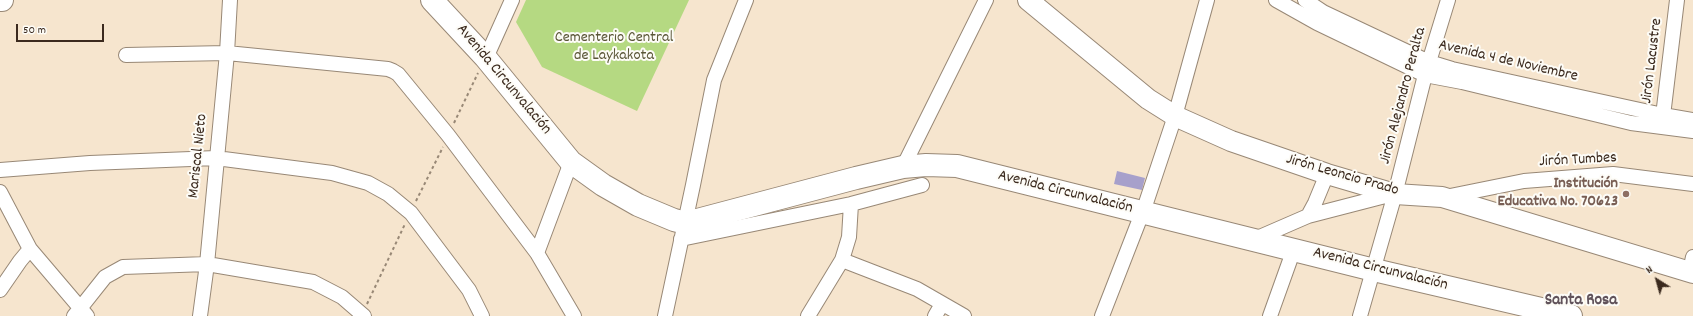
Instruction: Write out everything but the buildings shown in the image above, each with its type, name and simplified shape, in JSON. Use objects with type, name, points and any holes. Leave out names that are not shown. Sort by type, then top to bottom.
[{"type":"highway","name":"Avenida Circunvalación","points":[[432,0],[488,53]]},
{"type":"highway","name":"Avenida Circunvalación","points":[[444,0],[550,124],[571,162],[603,185],[638,205],[674,220],[683,231],[848,180],[903,167],[926,165],[957,166],[1255,239],[1374,270],[1571,316]]},
{"type":"street","name":"Mariscal Nieto","points":[[200,316],[207,264],[227,53],[230,0]]},
{"type":"street","points":[[488,53],[512,0]]},
{"type":"street","points":[[665,316],[714,80],[746,0]]},
{"type":"street","points":[[903,167],[986,0]]},
{"type":"street","name":"Jirón Leoncio Prado","points":[[1028,0],[1148,98],[1175,116],[1231,141],[1327,174],[1395,194],[1442,197],[1692,267]]},
{"type":"street","points":[[1102,316],[1142,212],[1175,116],[1207,0]]},
{"type":"street","name":"Avenida 4 de Noviembre","points":[[1276,0],[1320,17],[1427,68],[1462,82],[1630,123],[1663,121]]},
{"type":"street","points":[[1305,0],[1320,17]]},
{"type":"street","name":"Jirón Alejandro Peralta","points":[[1360,316],[1395,194],[1427,68],[1448,0]]},
{"type":"street","name":"Jirón Lacustre","points":[[1663,121],[1677,0]]},
{"type":"street","points":[[126,56],[227,53],[388,69],[398,74],[448,135],[538,253],[574,316]]},
{"type":"street","points":[[1663,121],[1693,120]]},
{"type":"street","points":[[1663,121],[1693,131]]},
{"type":"street","points":[[0,170],[90,162],[216,158],[332,173],[368,183],[388,194],[410,213],[440,250],[469,290],[482,316]]},
{"type":"street","points":[[538,253],[571,162]]},
{"type":"street","points":[[1308,216],[1327,174]]},
{"type":"street","name":"Jirón Tumbes","points":[[1442,197],[1524,181],[1613,174],[1693,184]]},
{"type":"street","points":[[683,231],[851,204],[922,185]]},
{"type":"street","points":[[0,192],[30,249],[81,313],[105,277],[113,271],[123,267],[207,264],[313,282],[342,297],[364,316]]},
{"type":"street","points":[[1255,239],[1308,216],[1395,194]]},
{"type":"street","points":[[808,316],[842,260],[849,237],[851,204]]},
{"type":"street","points":[[0,290],[12,271],[30,249]]},
{"type":"street","points":[[1270,316],[1294,249]]},
{"type":"street","points":[[842,260],[917,289],[964,316]]},
{"type":"street","points":[[935,316],[942,304]]},
{"type":"path","points":[[448,135],[488,53]]},
{"type":"green space","name":"Cementerio Central de Laykakota","points":[[526,0],[689,0],[637,111],[542,67],[516,22]]},
{"type":"place","name":"Institución Educativa No. 70623","points":[[1626,194]]},
{"type":"district","name":"Santa Rosa","points":[[1581,302]]}]
